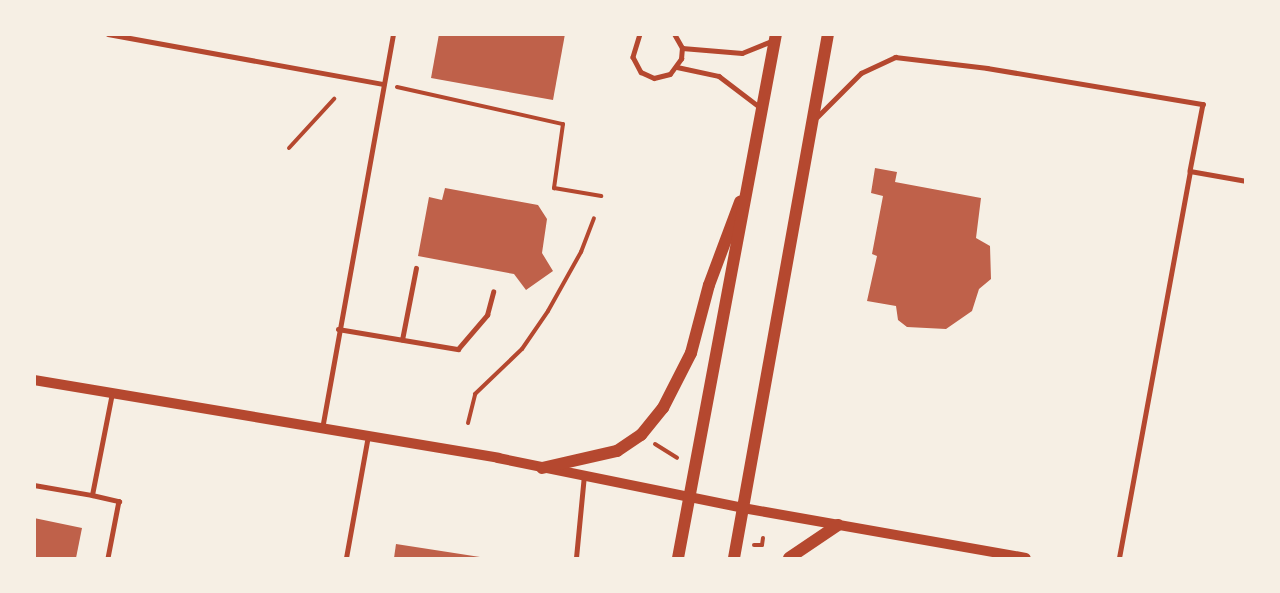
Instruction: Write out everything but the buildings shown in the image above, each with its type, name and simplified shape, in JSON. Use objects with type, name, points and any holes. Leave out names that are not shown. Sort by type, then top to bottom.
[{"type":"main road","points":[[734,558],[828,34]]},
{"type":"main road","points":[[678,558],[775,37]]},
{"type":"main road","points":[[542,468],[617,452],[641,435],[663,408],[690,353],[709,285],[752,170]]},
{"type":"main road","points":[[789,558],[838,525]]},
{"type":"street","points":[[34,380],[368,436],[584,475],[743,508],[1026,558]]},
{"type":"lane","points":[[108,34],[384,84]]},
{"type":"lane","points":[[322,429],[338,328],[393,34]]},
{"type":"lane","points":[[640,34],[632,48],[641,72],[663,77],[677,67],[682,48],[674,34]]},
{"type":"lane","points":[[682,48],[742,53],[775,37]]},
{"type":"lane","points":[[813,121],[861,73],[895,57],[1203,104],[1119,558]]},
{"type":"lane","points":[[677,67],[716,74],[763,109]]},
{"type":"lane","points":[[1190,171],[1245,181]]},
{"type":"lane","points":[[402,340],[416,268]]},
{"type":"lane","points":[[338,328],[458,349],[482,323],[493,292]]},
{"type":"lane","points":[[92,495],[112,393]]},
{"type":"lane","points":[[346,558],[368,436]]},
{"type":"lane","points":[[576,558],[584,475]]},
{"type":"lane","points":[[34,484],[119,501],[108,558]]},
{"type":"path","points":[[384,84],[563,124],[554,188],[601,196]]},
{"type":"path","points":[[289,148],[334,99]]},
{"type":"path","points":[[468,423],[475,394],[522,349],[548,310],[581,252],[594,218]]},
{"type":"path","points":[[653,442],[677,458]]},
{"type":"path","points":[[762,545],[763,538]]},
{"type":"path","points":[[753,545],[762,545],[767,549]]}]
